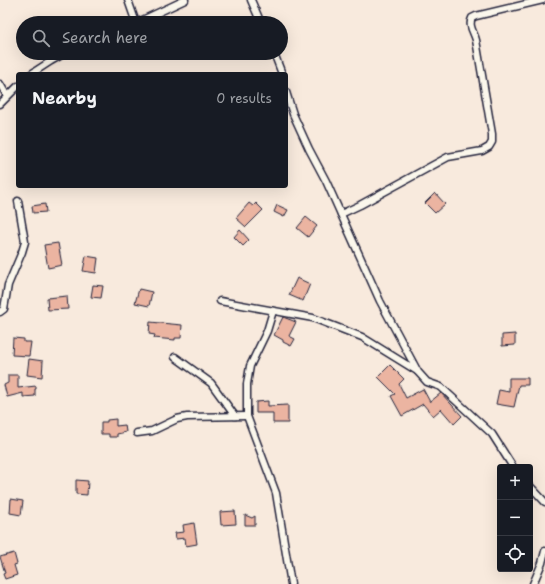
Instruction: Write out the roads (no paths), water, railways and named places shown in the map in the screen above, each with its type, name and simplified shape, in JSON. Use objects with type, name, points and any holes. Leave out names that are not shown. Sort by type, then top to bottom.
[{"type":"street","points":[[128,0],[134,16]]},
{"type":"street","points":[[151,16],[185,0]]},
{"type":"street","points":[[251,0],[259,16]]},
{"type":"street","points":[[341,214],[448,157],[482,151],[489,147],[492,142],[492,134],[476,40],[470,22],[472,18],[476,16],[543,0]]},
{"type":"street","points":[[34,72],[51,60]]},
{"type":"street","points":[[277,60],[281,72]]},
{"type":"street","points":[[0,84],[7,96]]},
{"type":"street","points":[[0,104],[16,88]]},
{"type":"street","points":[[288,98],[293,114],[341,214],[380,301],[418,372],[426,382],[441,387],[492,434],[511,464]]},
{"type":"street","points":[[0,312],[4,309],[8,284],[25,242],[18,201]]},
{"type":"street","points":[[220,301],[314,318],[362,337],[418,372]]},
{"type":"street","points":[[273,311],[267,331],[250,366],[247,384],[247,416],[276,493],[291,584]]},
{"type":"street","points":[[175,357],[210,383],[235,416]]},
{"type":"street","points":[[137,433],[152,431],[177,419],[187,417],[247,416]]},
{"type":"street","points":[[533,489],[545,502]]},
{"type":"street","points":[[533,584],[542,563],[545,551]]}]
